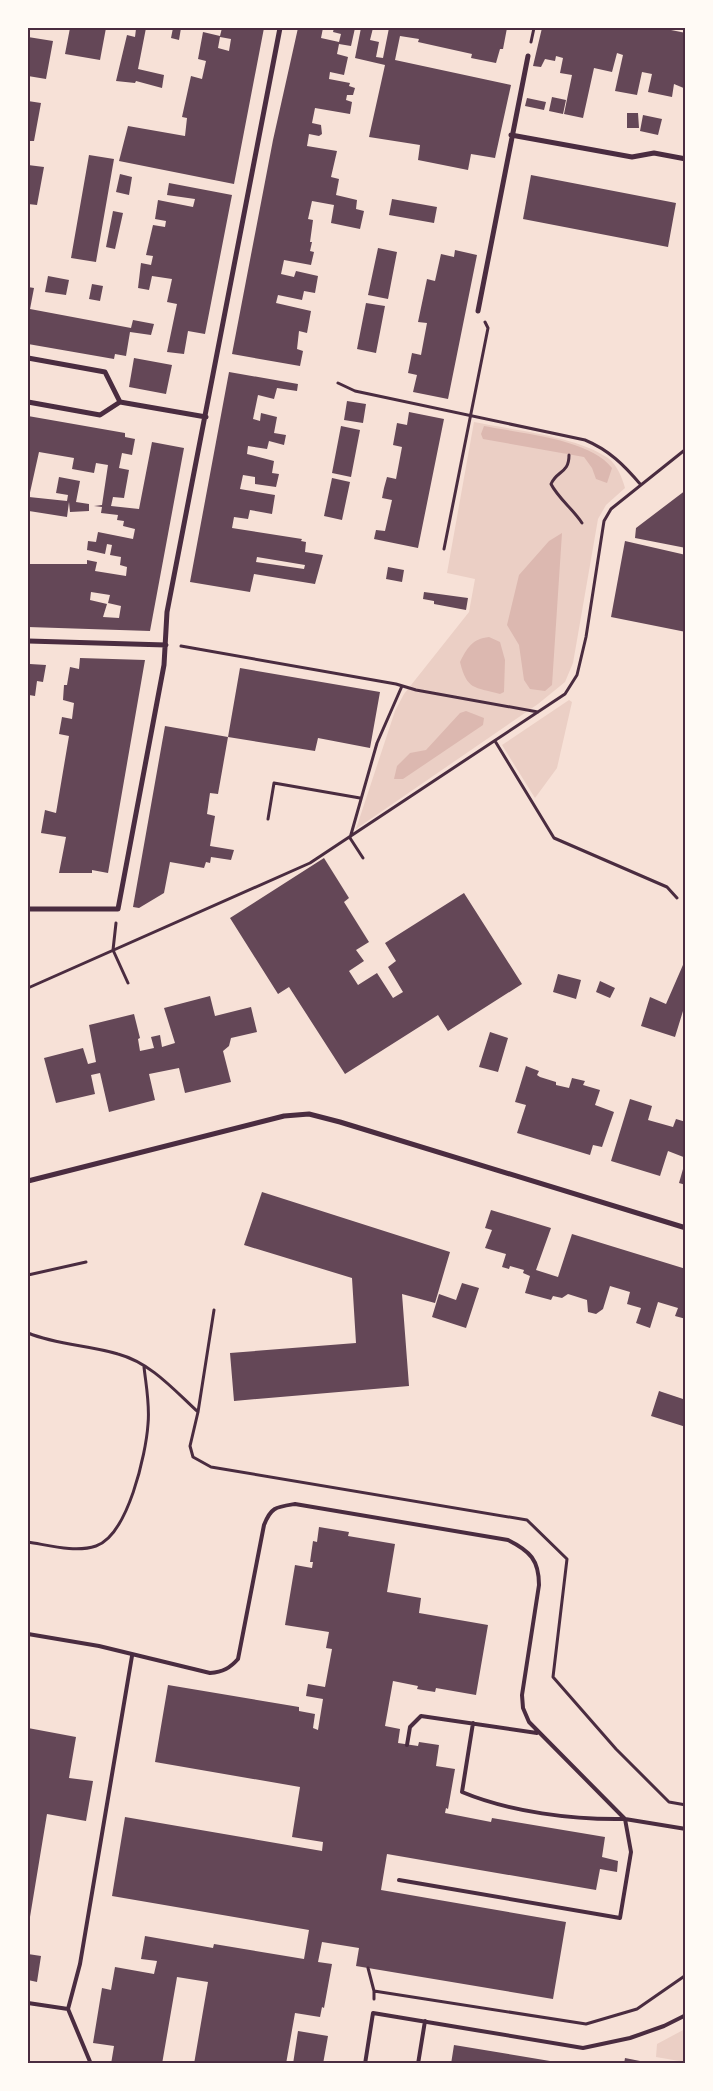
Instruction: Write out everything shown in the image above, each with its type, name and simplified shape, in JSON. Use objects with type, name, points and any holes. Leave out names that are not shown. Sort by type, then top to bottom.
[{"type":"street","points":[[28,909],[118,909],[164,665],[167,612],[280,28]]},
{"type":"street","points":[[478,311],[528,56]]},
{"type":"street","points":[[512,134],[632,157],[654,152],[686,159]]},
{"type":"street","points":[[28,358],[106,372],[120,402]]},
{"type":"street","points":[[28,402],[100,415],[120,402],[206,417]]},
{"type":"street","points":[[28,641],[166,645]]},
{"type":"street","points":[[28,1181],[284,1116],[309,1114],[686,1228]]},
{"type":"lane","points":[[28,1634],[99,1646],[132,1656],[210,1673],[222,1672],[232,1666],[238,1659],[242,1648],[264,1525],[269,1512],[280,1506],[295,1504],[508,1540],[523,1548],[532,1557],[539,1570],[539,1585],[522,1695],[523,1708],[529,1722],[537,1733],[625,1819],[631,1852],[620,1918],[399,1880]]},
{"type":"lane","points":[[91,2064],[68,2009],[80,1964],[132,1656]]},
{"type":"lane","points":[[407,1745],[410,1727],[421,1716],[537,1733]]},
{"type":"lane","points":[[473,1723],[462,1792],[490,1804],[593,1820],[625,1819],[686,1829]]},
{"type":"lane","points":[[28,2003],[68,2009]]},
{"type":"lane","points":[[365,2064],[373,2013],[583,2048],[630,2038],[664,2026],[686,2015]]},
{"type":"lane","points":[[418,2064],[425,2022]]},
{"type":"path","points":[[444,549],[488,328],[478,311]]},
{"type":"path","points":[[338,383],[355,391],[585,440],[622,462],[640,485]]},
{"type":"path","points":[[28,988],[310,863],[565,694],[577,675],[586,637],[604,520],[612,508],[686,449]]},
{"type":"path","points":[[568,456],[569,464],[565,471],[554,477],[551,484],[582,522]]},
{"type":"path","points":[[166,645],[538,712]]},
{"type":"path","points":[[363,858],[350,838],[377,743],[402,686]]},
{"type":"path","points":[[495,741],[554,838],[667,887],[677,898]]},
{"type":"path","points":[[268,819],[274,783],[360,798]]},
{"type":"path","points":[[118,909],[113,950],[128,984]]},
{"type":"path","points":[[28,1275],[86,1262]]},
{"type":"path","points":[[214,1310],[198,1412],[190,1446],[193,1458],[211,1467],[527,1520],[567,1559],[553,1677],[616,1749],[669,1802],[686,1805]]},
{"type":"path","points":[[28,1333],[46,1340],[119,1354],[157,1373],[198,1412]]},
{"type":"path","points":[[28,1542],[59,1547],[87,1547],[104,1541],[117,1528],[131,1496],[146,1441],[148,1410],[144,1367]]},
{"type":"path","points":[[368,1968],[374,1991],[373,2013]]},
{"type":"path","points":[[374,1991],[586,2024],[637,2009],[686,1975]]},
{"type":"shaded area","points":[[474,422],[562,439],[595,450],[614,464],[625,488],[606,505],[598,519],[573,663],[565,682],[538,704],[356,829],[395,711],[404,694],[469,612],[475,579],[447,573]]},
{"type":"shaded area","points":[[484,426],[553,439],[588,450],[602,458],[612,468],[607,483],[596,479],[592,468],[584,457],[483,439],[481,434]]},
{"type":"shaded area","points":[[562,533],[552,685],[545,691],[530,689],[524,680],[519,645],[507,625],[519,575],[549,541]]},
{"type":"shaded area","points":[[489,637],[500,642],[505,660],[504,692],[500,694],[478,688],[469,683],[460,662],[465,652],[474,642]]},
{"type":"shaded area","points":[[569,700],[572,702],[557,768],[535,798],[502,745]]},
{"type":"shaded area","points":[[466,711],[484,718],[483,725],[403,779],[394,779],[397,766],[410,753],[426,750],[460,713]]},
{"type":"shaded area","points":[[685,2029],[685,2062],[656,2057],[657,2044]]},
{"type":"building","points":[[70,28],[106,28],[100,60],[65,54]]},
{"type":"building","points":[[139,28],[146,28],[138,69],[164,75],[162,88],[136,81],[135,83],[116,81],[127,35],[135,37],[136,29],[139,30]]},
{"type":"building","points":[[173,28],[181,28],[179,40],[171,38]]},
{"type":"building","points":[[222,28],[264,28],[234,184],[119,161],[128,126],[185,136],[187,118],[182,117],[191,76],[202,79],[206,61],[198,59],[203,32],[220,36]],"holes":[[[220,37],[231,39],[229,51],[218,48]]]},
{"type":"building","points":[[298,28],[323,28],[321,38],[339,42],[341,34],[333,32],[334,28],[355,28],[351,46],[339,44],[337,54],[348,57],[344,75],[330,72],[329,79],[350,83],[349,86],[355,88],[353,95],[347,95],[346,100],[352,102],[350,114],[315,108],[312,123],[321,125],[322,134],[319,136],[309,134],[307,146],[337,151],[331,177],[339,179],[336,195],[357,200],[356,209],[364,211],[360,229],[331,223],[334,205],[312,201],[308,219],[313,220],[310,251],[314,252],[311,265],[284,260],[281,274],[294,277],[296,271],[318,276],[315,293],[304,291],[302,300],[278,295],[276,303],[311,311],[307,333],[299,331],[297,349],[303,351],[300,366],[232,354],[273,140]]},
{"type":"building","points":[[361,28],[373,28],[370,40],[379,42],[376,57],[383,58],[389,28],[507,28],[503,49],[500,49],[496,63],[471,58],[472,54],[418,42],[419,39],[400,36],[395,60],[511,85],[495,158],[471,154],[468,170],[418,160],[420,145],[369,137],[385,65],[355,58]]},
{"type":"building","points":[[542,28],[661,28],[686,33],[686,89],[674,84],[672,97],[648,92],[652,74],[642,72],[637,95],[615,91],[623,55],[617,53],[612,72],[594,68],[583,118],[564,114],[572,75],[560,73],[563,58],[556,56],[555,61],[545,59],[541,67],[533,66]]},
{"type":"building","points":[[28,37],[53,41],[46,79],[28,76]]},
{"type":"building","points":[[552,97],[566,100],[563,114],[549,111]]},
{"type":"building","points":[[527,98],[546,102],[544,110],[525,106]]},
{"type":"building","points":[[28,101],[41,103],[34,141],[28,141]]},
{"type":"building","points":[[627,113],[638,113],[639,128],[627,128]]},
{"type":"building","points":[[643,115],[662,119],[658,135],[640,131]]},
{"type":"building","points":[[89,155],[114,159],[96,262],[71,258]]},
{"type":"building","points":[[28,165],[44,167],[37,205],[28,204]]},
{"type":"building","points":[[120,174],[132,177],[129,195],[116,192]]},
{"type":"building","points":[[531,175],[676,203],[668,247],[523,219]]},
{"type":"building","points":[[169,183],[232,195],[205,334],[188,331],[184,354],[167,352],[177,304],[167,302],[172,279],[152,276],[149,290],[138,288],[141,263],[151,265],[153,256],[146,255],[153,225],[165,227],[166,221],[155,219],[158,200],[193,207],[195,199],[167,195]]},
{"type":"building","points":[[392,199],[437,207],[434,223],[389,215]]},
{"type":"building","points":[[113,211],[123,213],[115,249],[106,247]]},
{"type":"building","points":[[378,248],[397,252],[388,299],[368,295]]},
{"type":"building","points":[[455,250],[477,255],[448,399],[413,392],[417,375],[408,373],[412,353],[421,355],[427,323],[418,322],[427,279],[435,281],[441,254],[454,257]]},
{"type":"building","points":[[48,276],[69,280],[66,295],[45,292]]},
{"type":"building","points":[[92,284],[103,286],[100,301],[89,299]]},
{"type":"building","points":[[28,287],[34,288],[30,309],[131,328],[133,320],[154,324],[151,335],[130,332],[126,356],[115,354],[114,359],[28,344]]},
{"type":"building","points":[[366,303],[385,306],[376,353],[357,349]]},
{"type":"building","points":[[134,358],[172,365],[166,394],[129,387]]},
{"type":"building","points":[[229,372],[298,384],[297,391],[277,388],[274,399],[258,395],[253,419],[260,421],[261,413],[277,417],[274,433],[286,435],[284,445],[269,441],[267,449],[248,446],[247,454],[274,461],[272,473],[279,474],[276,487],[255,484],[255,477],[243,475],[240,489],[275,495],[272,514],[250,510],[248,519],[234,517],[232,528],[302,539],[301,541],[306,542],[305,552],[323,555],[315,584],[254,574],[250,592],[190,582]],"holes":[[[257,557],[305,565],[304,569],[256,562]]]},
{"type":"building","points":[[347,401],[366,404],[363,423],[344,420]]},
{"type":"building","points":[[409,412],[444,419],[418,548],[374,539],[376,530],[385,531],[392,500],[382,498],[387,477],[396,479],[402,447],[393,445],[397,423],[407,425]]},
{"type":"building","points":[[28,416],[125,433],[125,437],[135,439],[132,455],[122,453],[119,468],[129,470],[124,498],[113,497],[111,506],[139,509],[152,442],[184,448],[150,631],[28,627],[28,564],[87,564],[87,560],[97,562],[95,571],[126,576],[127,567],[120,565],[121,557],[110,555],[112,545],[107,544],[105,554],[87,550],[88,541],[96,542],[98,532],[133,539],[135,529],[123,526],[124,521],[117,520],[118,515],[101,513],[102,507],[94,506],[102,505],[108,465],[96,463],[94,473],[72,469],[74,458],[39,452],[29,497],[67,501],[68,495],[56,493],[59,477],[80,481],[76,502],[89,504],[89,511],[70,512],[69,502],[67,517],[29,511]],"holes":[[[91,592],[110,595],[108,603],[121,606],[119,618],[103,617],[107,604],[90,600]]]},
{"type":"building","points":[[341,426],[360,430],[351,477],[332,473]]},
{"type":"building","points":[[332,478],[350,482],[342,520],[324,516]]},
{"type":"building","points":[[686,490],[686,548],[635,538],[636,528]]},
{"type":"building","points":[[625,541],[686,555],[686,632],[611,617]]},
{"type":"building","points":[[388,567],[404,570],[402,582],[386,579]]},
{"type":"building","points":[[424,592],[468,598],[466,610],[434,604],[434,601],[423,599]]},
{"type":"building","points":[[80,658],[145,660],[108,873],[92,870],[92,873],[59,873],[66,837],[41,833],[45,810],[56,813],[69,736],[59,734],[62,717],[72,719],[74,703],[63,700],[64,685],[67,685],[70,667],[79,669]]},
{"type":"building","points":[[30,664],[46,665],[43,682],[37,681],[35,696],[29,695],[28,700],[28,680]]},
{"type":"building","points":[[240,668],[380,692],[370,748],[318,738],[315,751],[228,737]]},
{"type":"building","points":[[165,726],[228,737],[218,794],[210,793],[207,814],[215,816],[210,846],[234,850],[231,860],[211,857],[210,863],[206,862],[204,868],[170,862],[164,893],[139,908],[133,907]]},
{"type":"building","points":[[324,858],[349,898],[344,902],[369,942],[356,950],[364,961],[349,971],[358,985],[377,973],[393,998],[403,992],[388,967],[396,961],[385,943],[464,893],[522,984],[448,1031],[438,1015],[345,1074],[289,987],[278,994],[230,918]]},
{"type":"building","points":[[686,958],[686,1012],[683,1011],[675,1037],[641,1026],[650,997],[666,1004]]},
{"type":"building","points":[[558,974],[581,980],[576,999],[553,992]]},
{"type":"building","points":[[600,981],[615,988],[610,998],[596,992]]},
{"type":"building","points":[[210,996],[215,1016],[251,1007],[257,1032],[231,1038],[229,1046],[223,1051],[231,1082],[185,1093],[179,1068],[149,1074],[155,1100],[109,1112],[100,1073],[91,1075],[95,1094],[56,1103],[44,1058],[83,1048],[88,1064],[96,1062],[89,1025],[134,1014],[140,1038],[138,1039],[140,1051],[154,1048],[151,1037],[160,1035],[162,1047],[175,1043],[164,1008]]},
{"type":"building","points":[[490,1032],[508,1038],[498,1072],[479,1067]]},
{"type":"building","points":[[526,1066],[539,1071],[537,1075],[556,1082],[556,1085],[569,1088],[572,1078],[585,1081],[583,1085],[600,1090],[595,1105],[614,1112],[602,1147],[593,1145],[590,1155],[517,1133],[526,1105],[515,1102]]},
{"type":"building","points":[[630,1099],[652,1106],[648,1120],[673,1127],[676,1119],[686,1122],[686,1158],[668,1151],[660,1176],[611,1161]]},
{"type":"building","points":[[686,1162],[686,1185],[679,1183]]},
{"type":"building","points":[[262,1192],[450,1252],[435,1303],[402,1294],[409,1386],[234,1401],[230,1353],[356,1343],[352,1278],[244,1245]]},
{"type":"building","points":[[491,1210],[551,1228],[536,1270],[558,1277],[572,1234],[686,1269],[686,1319],[675,1316],[678,1308],[658,1302],[650,1328],[636,1323],[641,1308],[627,1304],[630,1292],[610,1286],[603,1309],[596,1314],[588,1312],[587,1300],[568,1294],[562,1298],[553,1296],[551,1300],[525,1293],[530,1276],[523,1273],[524,1270],[510,1266],[509,1269],[502,1267],[506,1254],[485,1248],[492,1230],[485,1228]]},
{"type":"building","points":[[462,1283],[479,1288],[466,1328],[432,1317],[439,1294],[456,1300]]},
{"type":"building","points":[[659,1391],[686,1400],[686,1427],[651,1416]]},
{"type":"building","points":[[319,1527],[349,1532],[348,1536],[395,1544],[387,1592],[421,1598],[419,1613],[488,1625],[476,1695],[436,1688],[435,1692],[417,1689],[418,1686],[393,1681],[385,1726],[400,1729],[398,1743],[418,1746],[419,1742],[439,1745],[436,1766],[455,1769],[448,1809],[446,1808],[445,1813],[491,1822],[492,1818],[605,1837],[602,1857],[618,1861],[617,1872],[600,1869],[596,1890],[387,1854],[381,1890],[566,1922],[553,1999],[356,1966],[359,1948],[322,1942],[318,1962],[332,1964],[324,2008],[322,2007],[320,2017],[295,2013],[286,2064],[194,2064],[208,1982],[177,1977],[162,2064],[111,2064],[114,2046],[93,2043],[102,1988],[111,1990],[115,1967],[154,1974],[157,1961],[141,1959],[145,1936],[213,1948],[214,1944],[304,1959],[309,1930],[112,1896],[125,1817],[322,1851],[323,1842],[292,1837],[300,1787],[155,1762],[168,1685],[299,1707],[299,1711],[315,1714],[313,1728],[318,1730],[323,1699],[306,1696],[308,1684],[325,1687],[332,1649],[326,1648],[329,1632],[285,1625],[295,1565],[312,1568],[313,1562],[310,1562],[313,1541],[317,1542]]},
{"type":"building","points":[[28,1728],[76,1737],[69,1778],[93,1781],[86,1821],[47,1814],[29,1923]]},
{"type":"building","points":[[28,1954],[41,1956],[37,1982],[28,1980]]},
{"type":"building","points":[[298,2031],[328,2036],[323,2064],[293,2064]]},
{"type":"building","points":[[454,2045],[556,2062],[556,2064],[451,2064]]},
{"type":"building","points":[[625,2058],[650,2063],[650,2064],[624,2064]]}]
